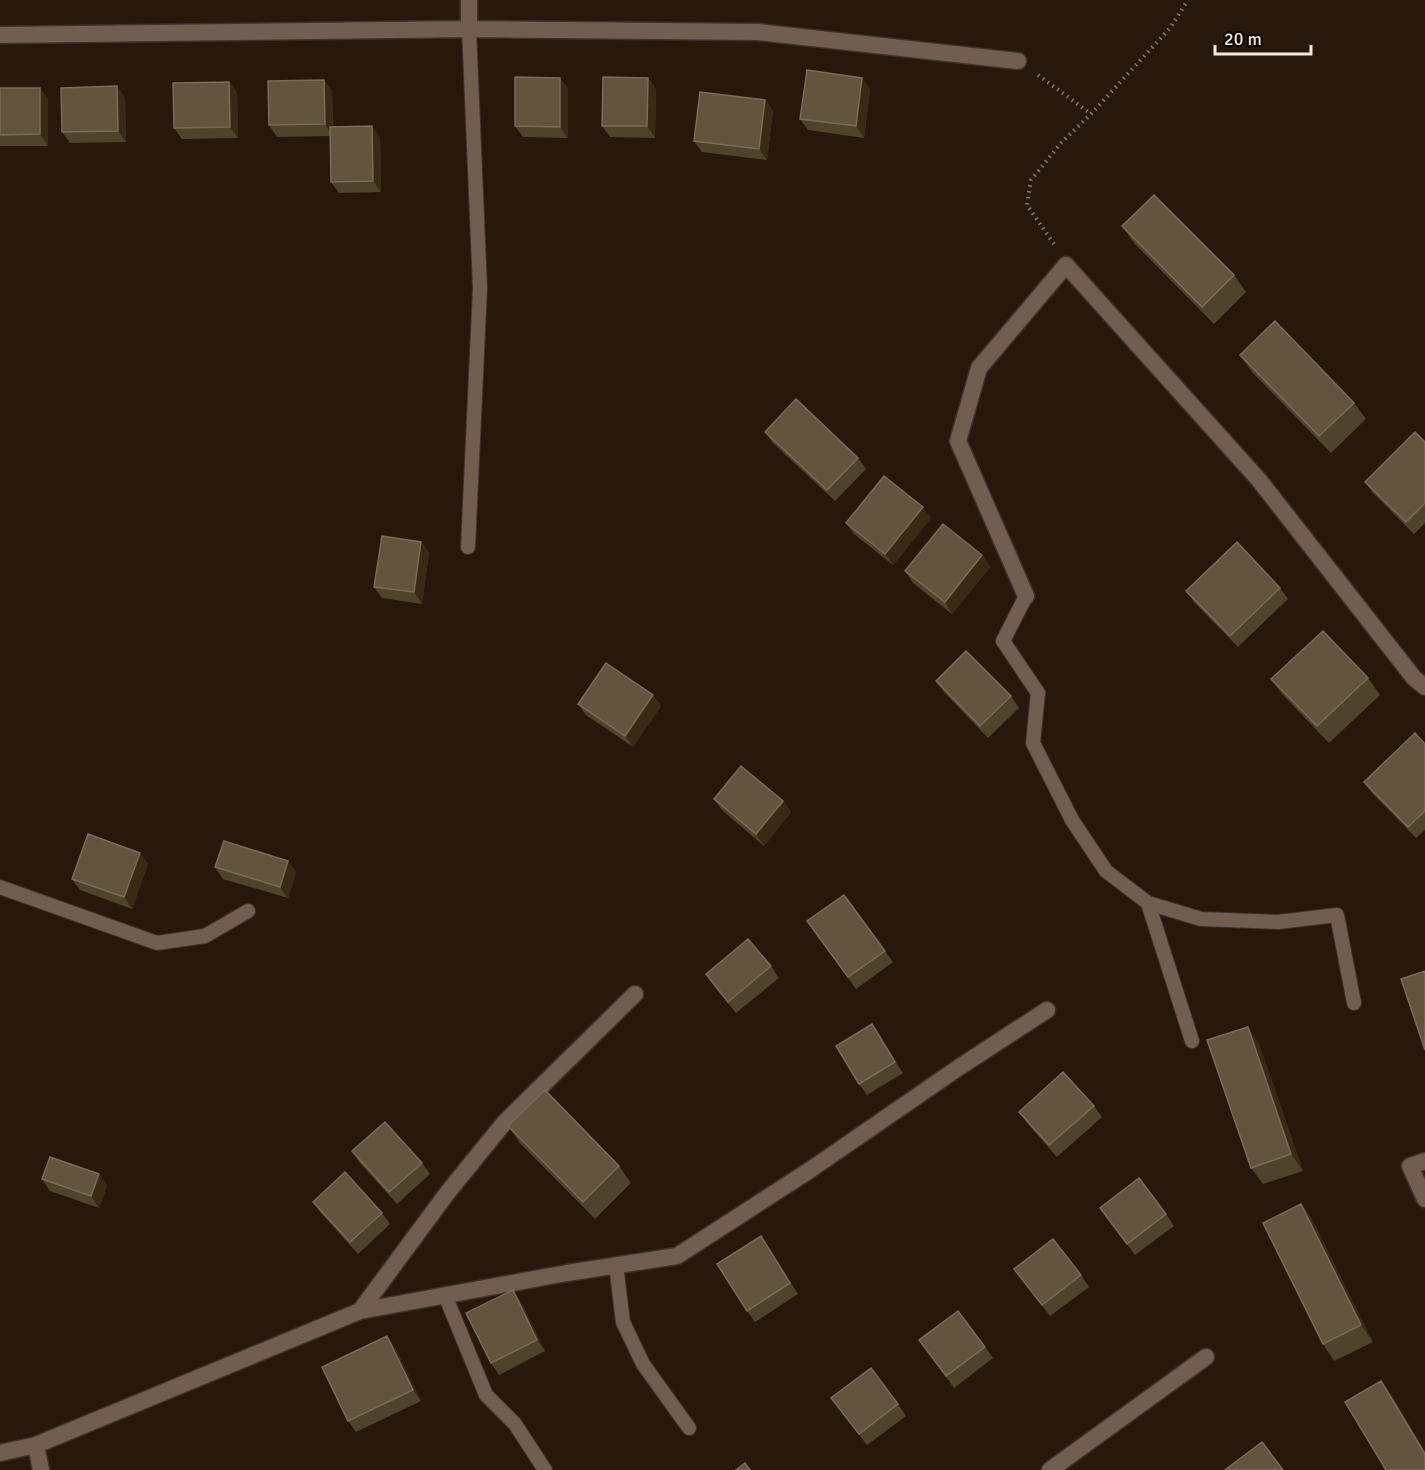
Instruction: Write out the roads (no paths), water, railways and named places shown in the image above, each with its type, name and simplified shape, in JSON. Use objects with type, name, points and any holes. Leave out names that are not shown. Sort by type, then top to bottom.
[{"type":"street","points":[[468,0],[469,28]]},
{"type":"street","points":[[0,35],[469,28],[758,32],[1018,61]]},
{"type":"street","points":[[1026,596],[958,441],[979,368],[1066,265],[1259,480],[1414,678],[1425,687]]},
{"type":"street","points":[[360,1311],[448,1192],[504,1123],[635,994]]},
{"type":"street","points":[[0,1452],[36,1445],[360,1311],[677,1256],[810,1170],[1047,1010]]},
{"type":"street","points":[[1425,1161],[1410,1166],[1425,1199]]},
{"type":"street","points":[[1050,1470],[1206,1357]]},
{"type":"street","points":[[36,1445],[41,1470]]},
{"type":"lane","points":[[468,548],[480,288],[469,28]]},
{"type":"lane","points":[[1026,596],[1003,641],[1038,693],[1033,743],[1072,820],[1106,871],[1148,903],[1201,919],[1278,922],[1337,915],[1354,1003]]},
{"type":"lane","points":[[0,887],[157,943],[205,936],[248,911]]},
{"type":"lane","points":[[1148,903],[1192,1041]]},
{"type":"lane","points":[[616,1265],[623,1322],[643,1364],[690,1428]]},
{"type":"lane","points":[[445,1295],[486,1395],[515,1424],[545,1470]]}]
